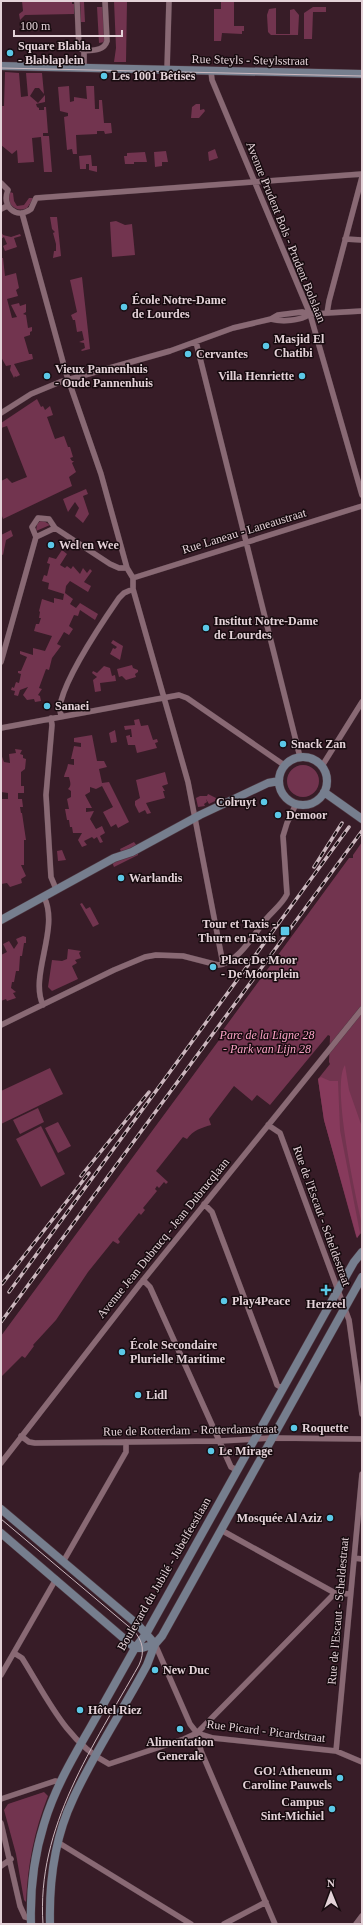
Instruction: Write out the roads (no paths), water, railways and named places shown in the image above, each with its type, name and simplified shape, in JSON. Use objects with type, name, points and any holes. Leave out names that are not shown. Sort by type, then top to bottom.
[{"type":"main road","name":"Rue Steyls - Steylsstraat","points":[[1,66],[362,74]]},
{"type":"main road","points":[[300,757],[315,760],[322,766],[327,781],[324,792],[315,802],[309,804],[296,804],[283,794],[279,781],[284,765],[292,759],[300,757]]},
{"type":"main road","points":[[1,920],[114,858],[132,852],[195,818],[268,783],[279,781]]},
{"type":"main road","points":[[324,792],[361,818]]},
{"type":"main road","name":"Boulevard du Jubilé - Jubelfeestlaan","points":[[31,1922],[31,1890],[39,1845],[48,1812],[61,1782],[135,1648],[146,1634],[338,1289],[362,1252]]},
{"type":"main road","points":[[50,1924],[50,1900],[59,1843],[72,1800],[147,1665],[155,1644],[162,1636],[362,1278]]},
{"type":"main road","points":[[1,1509],[146,1634],[155,1644]]},
{"type":"main road","points":[[1,1532],[135,1648],[142,1648],[155,1644]]},
{"type":"street","points":[[77,1],[79,48],[84,51],[102,48],[106,45],[105,1]]},
{"type":"street","points":[[167,70],[169,1]]},
{"type":"street","points":[[84,51],[84,68]]},
{"type":"street","name":"Avenue Prudent Bols - Prudent Bolslaan","points":[[211,71],[212,80],[310,314],[362,495]]},
{"type":"street","points":[[1,183],[8,190],[6,198],[7,206],[12,211],[22,213],[31,209],[36,198],[362,174]]},
{"type":"street","points":[[327,313],[362,177]]},
{"type":"street","points":[[1,210],[7,206]]},
{"type":"street","points":[[22,213],[68,380],[101,474],[127,568],[133,578],[133,589],[188,782],[223,964]]},
{"type":"street","points":[[345,239],[362,240]]},
{"type":"street","points":[[1,413],[35,392],[68,380],[158,355],[233,328],[271,319],[278,315],[302,312],[310,314],[362,311]]},
{"type":"street","points":[[196,342],[300,757]]},
{"type":"street","name":"Rue Laneau - Laneaustraat","points":[[133,578],[362,506]]},
{"type":"street","points":[[1,662],[36,537],[32,527],[38,518],[49,519],[55,528],[110,564],[119,568],[127,568]]},
{"type":"street","points":[[36,537],[55,528]]},
{"type":"street","points":[[61,716],[60,702],[76,667],[119,598],[124,593],[133,589]]},
{"type":"street","points":[[1,728],[176,694],[187,698],[284,765]]},
{"type":"street","points":[[322,766],[362,702]]},
{"type":"street","points":[[51,718],[52,725],[46,795],[50,877],[56,889]]},
{"type":"street","points":[[1,1025],[145,957],[156,955],[183,956],[209,964],[223,964],[245,947],[288,894],[284,833],[296,804]]},
{"type":"street","points":[[43,1005],[39,991],[49,914],[44,897]]},
{"type":"street","name":"Avenue Jean Dubrucq - Jean Dubrucqlaan","points":[[1,1463],[143,1280],[362,1009]]},
{"type":"street","name":"Rue de l'Escaut - Scheldestraat","points":[[268,1125],[280,1133],[345,1308],[350,1324],[362,1414]]},
{"type":"street","points":[[204,1204],[212,1212],[277,1385],[282,1388]]},
{"type":"street","points":[[143,1280],[150,1287],[231,1467],[237,1470]]},
{"type":"street","name":"Rue de Rotterdam - Rotterdamstraat","points":[[21,1436],[32,1443],[220,1441],[272,1438],[362,1439]]},
{"type":"street","points":[[63,1562],[126,1452],[126,1442]]},
{"type":"street","name":"Rue de l'Escaut - Scheldestraat","points":[[336,1751],[362,1474]]},
{"type":"street","points":[[221,1530],[335,1592],[350,1594]]},
{"type":"street","points":[[354,1558],[362,1559]]},
{"type":"street","points":[[1,1676],[56,1579]]},
{"type":"street","points":[[197,1733],[335,1592]]},
{"type":"street","points":[[155,1644],[190,1724],[197,1733],[201,1751],[275,1924]]},
{"type":"street","name":"Rue Picard - Picardstraat","points":[[14,1653],[22,1658],[70,1733],[96,1756],[109,1764],[184,1740],[197,1733],[213,1738],[336,1751],[362,1762]]},
{"type":"street","points":[[1,1798],[55,1781],[61,1782]]},
{"type":"street","points":[[1,1823],[11,1859],[20,1906],[25,1917],[31,1922]]},
{"type":"street","points":[[59,1843],[191,1924]]},
{"type":"street","points":[[1,1866],[11,1859]]},
{"type":"street","points":[[224,1924],[266,1902]]},
{"type":"street","points":[[356,1924],[362,1916]]},
{"type":"tram line","points":[[1,68],[362,76]]},
{"type":"tram line","points":[[1,1519],[134,1631],[142,1647],[142,1656],[139,1665],[87,1757],[58,1821],[49,1854],[43,1888],[43,1924]]},
{"type":"railway","points":[[314,867],[342,823]]},
{"type":"railway","points":[[9,1292],[349,827]]},
{"type":"railway","points":[[1,1322],[362,831]]},
{"type":"railway","points":[[81,1176],[149,1092]]},
{"type":"railway","points":[[2,1284],[89,1173]]},
{"type":"place","name":"Square Blabla - Blablaplein","points":[[10,53]]},
{"type":"place","name":"Les 1001 Bêtises","points":[[104,76]]},
{"type":"place","name":"École Notre-Dame de Lourdes","points":[[124,307]]},
{"type":"place","name":"Masjid El Chatibi","points":[[266,346]]},
{"type":"place","name":"Cervantes","points":[[188,354]]},
{"type":"place","name":"Vieux Pannenhuis - Oude Pannenhuis","points":[[47,376]]},
{"type":"place","name":"Villa Henriette","points":[[302,376]]},
{"type":"place","name":"Wel en Wee","points":[[51,545]]},
{"type":"place","name":"Institut Notre-Dame de Lourdes","points":[[206,628]]},
{"type":"place","name":"Sanaei","points":[[47,706]]},
{"type":"place","name":"Snack Zan","points":[[283,744]]},
{"type":"place","name":"Colruyt","points":[[264,802]]},
{"type":"place","name":"Demoor","points":[[278,815]]},
{"type":"place","name":"Warlandis","points":[[121,878]]},
{"type":"place","name":"Tour et Taxis - Thurn en Taxis","points":[[285,931]]},
{"type":"place","name":"Place De Moor - De Moorplein","points":[[213,967]]},
{"type":"place","name":"Herzeel","points":[[326,1290]]},
{"type":"place","name":"Play4Peace","points":[[224,1301]]},
{"type":"place","name":"École Secondaire Plurielle Maritime","points":[[122,1352]]},
{"type":"place","name":"Lidl","points":[[138,1395]]},
{"type":"place","name":"Roquette","points":[[294,1428]]},
{"type":"place","name":"Le Mirage","points":[[211,1451]]},
{"type":"place","name":"Mosquée Al Aziz","points":[[330,1518]]},
{"type":"place","name":"New Duc","points":[[155,1670]]},
{"type":"place","name":"Hôtel Riez","points":[[80,1710]]},
{"type":"place","name":"Alimentation Generale","points":[[180,1729]]},
{"type":"place","name":"GO! Atheneum Caroline Pauwels","points":[[340,1778]]},
{"type":"place","name":"Campus Sint-Michiel","points":[[332,1809]]},
{"type":"park label","name":"Parc de la Ligne 28 - Park van Lijn 28","points":[[267,1042]]}]
